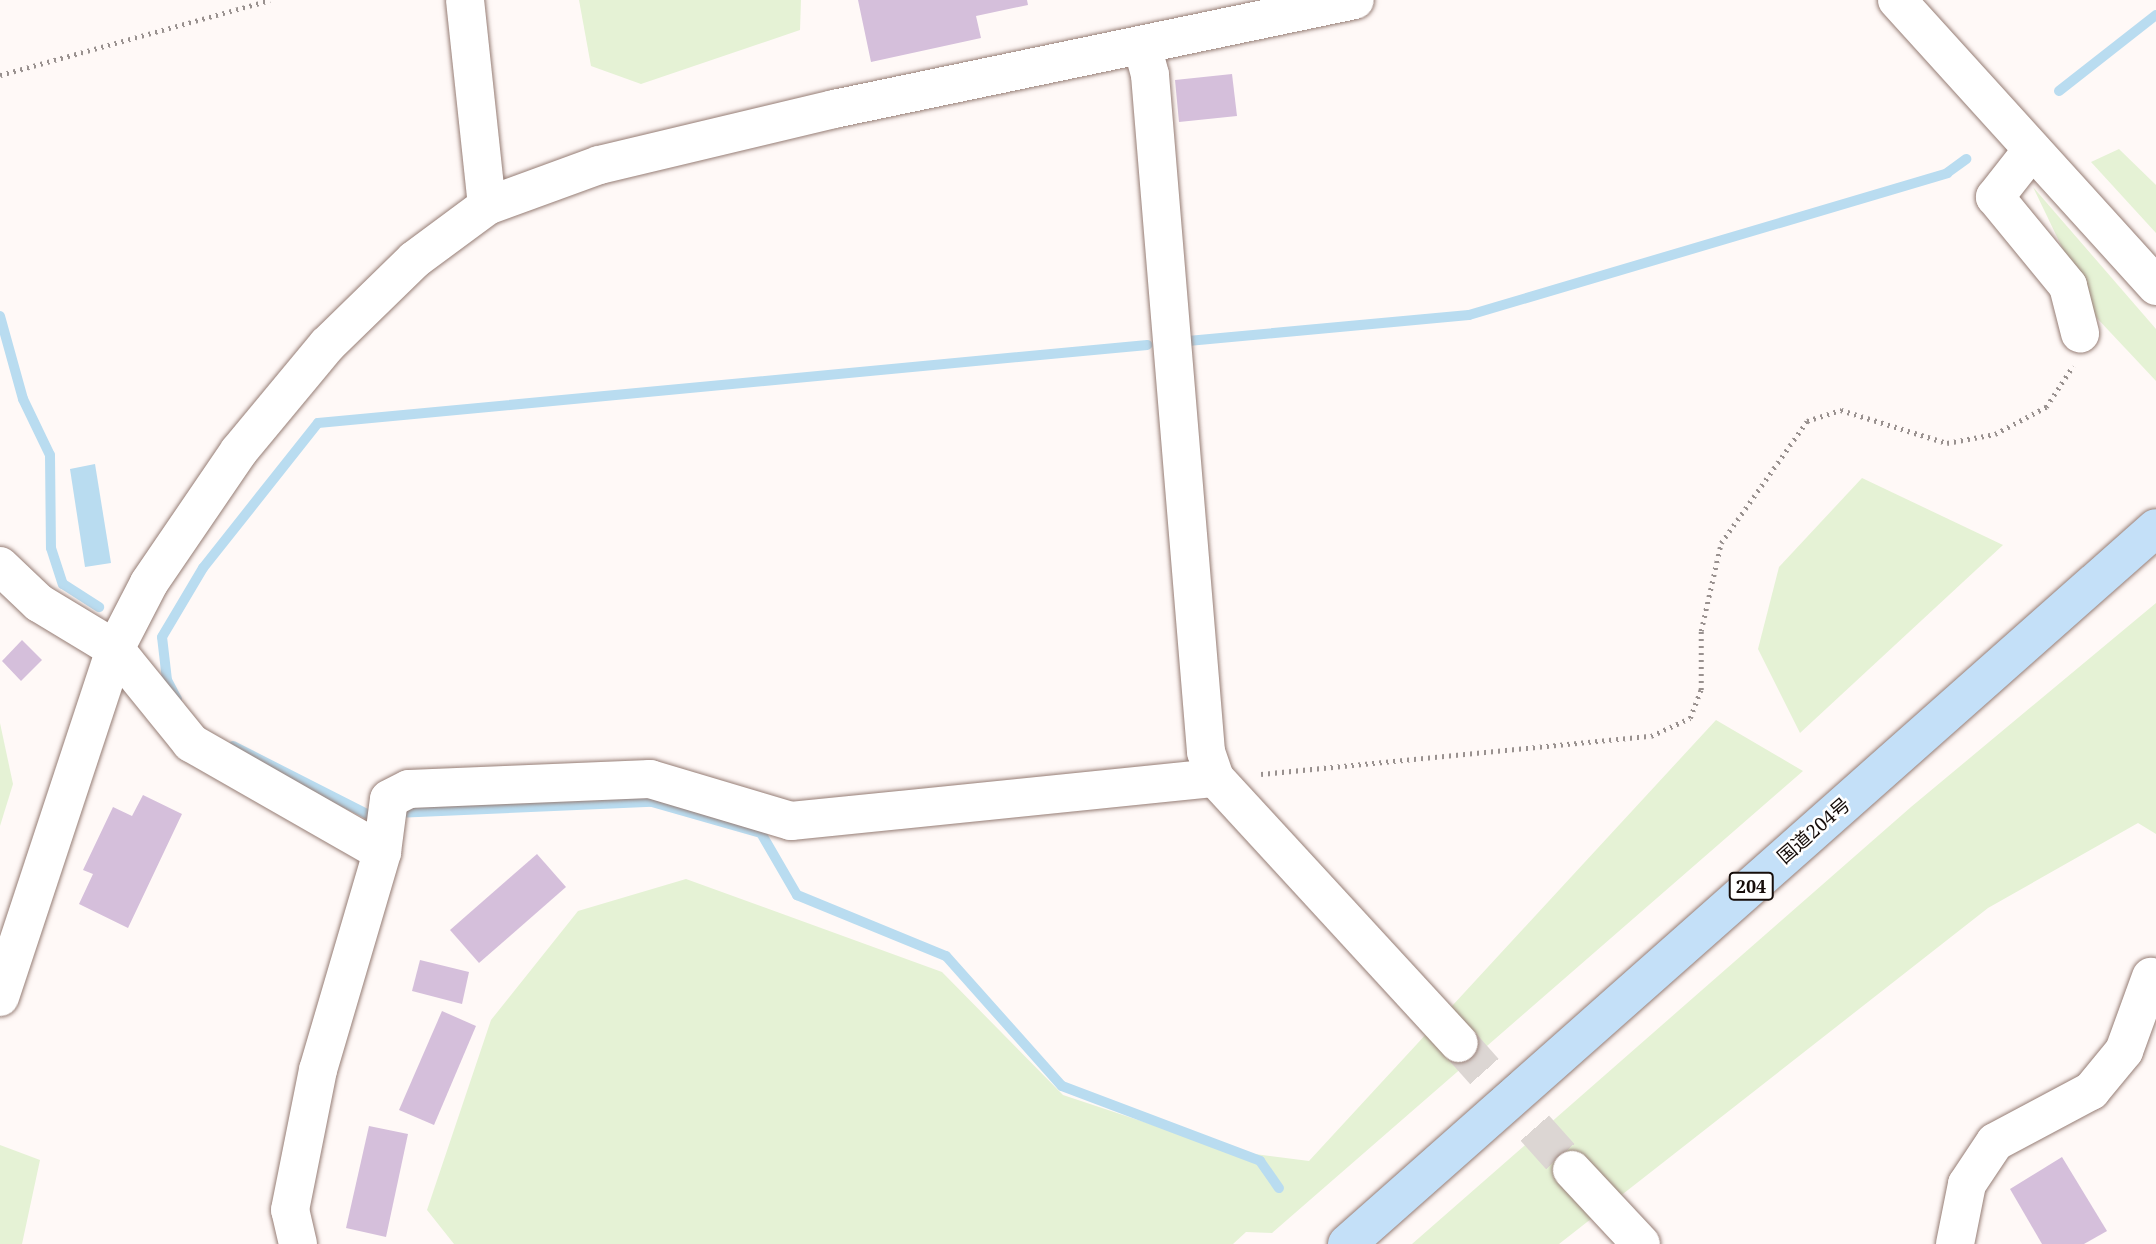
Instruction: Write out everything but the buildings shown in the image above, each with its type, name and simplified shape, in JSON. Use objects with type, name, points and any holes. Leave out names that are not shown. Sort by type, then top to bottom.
[{"type":"highway","name":"国道204号","points":[[1347,1244],[2156,528]]},
{"type":"street","points":[[465,0],[487,206]]},
{"type":"street","points":[[0,998],[115,649],[149,583],[239,451],[327,345],[414,260],[487,206],[599,165],[834,109],[1355,0]]},
{"type":"street","points":[[1897,0],[2156,286]]},
{"type":"street","points":[[1142,45],[1150,75],[1206,752],[1215,778],[1458,1043]]},
{"type":"street","points":[[2032,150],[1995,197],[2067,286],[2080,333]]},
{"type":"street","points":[[0,566],[40,603],[115,649],[191,743],[386,826]]},
{"type":"street","points":[[298,1244],[290,1210],[318,1070],[386,826],[409,789],[650,779],[791,821],[1215,778]]},
{"type":"street","points":[[1955,1244],[1967,1184],[1995,1142],[2091,1091],[2124,1051],[2151,977]]},
{"type":"street","points":[[1572,1170],[1641,1244]]},
{"type":"path","points":[[0,75],[270,0]]},
{"type":"path","points":[[1215,778],[1651,736],[1690,718],[1701,690],[1701,631],[1721,542],[1807,421],[1841,410],[1947,443],[1995,435],[2046,407],[2072,369],[2080,333]]},
{"type":"green space","points":[[579,0],[801,0],[800,30],[641,84],[591,66]]},
{"type":"green space","points":[[2119,149],[2156,185],[2156,233],[2091,162]]},
{"type":"green space","points":[[2033,187],[2156,329],[2156,381],[2095,316]]},
{"type":"green space","points":[[1862,478],[2003,545],[1800,733],[1758,649],[1779,567]]},
{"type":"green space","points":[[2156,603],[2156,834],[2138,823],[1988,908],[1559,1244],[1412,1244],[1911,807]]},
{"type":"green space","points":[[1716,720],[1803,771],[1272,1233],[1246,1232],[1233,1244],[454,1244],[427,1210],[491,1020],[578,911],[686,879],[942,972],[1063,1095],[1231,1151],[1309,1161]]},
{"type":"green space","points":[[0,723],[13,784],[0,826]]},
{"type":"green space","points":[[0,1145],[40,1160],[22,1244],[0,1244]]},
{"type":"water","points":[[95,464],[111,563],[85,567],[70,469]]},
{"type":"waterway","points":[[2059,91],[2156,15]]},
{"type":"waterway","points":[[1188,341],[1469,315],[1947,173],[1966,159]]},
{"type":"waterway","points":[[0,316],[23,399],[50,455],[51,548],[63,584],[99,607]]},
{"type":"waterway","points":[[177,699],[167,680],[162,637],[203,568],[318,423],[1147,345]]},
{"type":"waterway","points":[[233,746],[367,814],[379,813]]},
{"type":"waterway","points":[[395,813],[652,802],[761,833],[797,895],[946,956],[1062,1086],[1260,1161],[1279,1188]]},
{"type":"tunnel","points":[[1459,1043],[1572,1170]]}]
